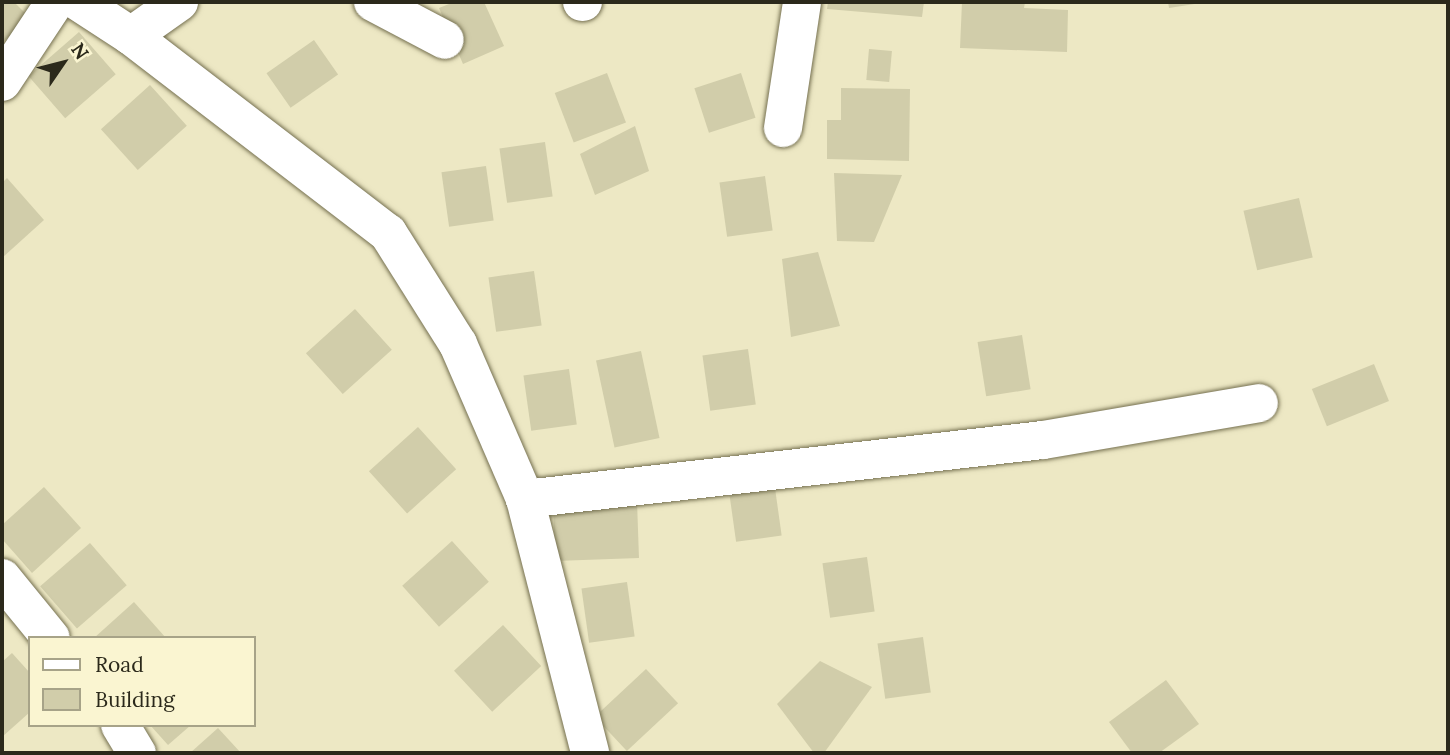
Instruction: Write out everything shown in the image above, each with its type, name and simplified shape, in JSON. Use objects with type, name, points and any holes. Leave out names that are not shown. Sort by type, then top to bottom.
[{"type":"street","points":[[2,82],[55,2]]},
{"type":"street","points":[[79,2],[131,36],[388,233],[458,344],[525,499],[590,753]]},
{"type":"street","points":[[131,36],[179,2]]},
{"type":"street","points":[[373,2],[444,40],[425,2]]},
{"type":"street","points":[[782,128],[802,2]]},
{"type":"street","points":[[525,499],[1043,440],[1259,403]]},
{"type":"street","points":[[2,578],[49,636]]},
{"type":"street","points":[[121,727],[137,753]]},
{"type":"building","points":[[2,2],[14,2],[29,17],[2,43]]},
{"type":"building","points":[[454,2],[484,2],[504,46],[463,64],[439,8]]},
{"type":"building","points":[[828,2],[924,2],[922,17],[827,9]]},
{"type":"building","points":[[962,2],[1025,2],[1024,8],[1068,10],[1067,52],[960,48]]},
{"type":"building","points":[[1168,2],[1201,2],[1201,3],[1169,8]]},
{"type":"building","points":[[79,32],[116,74],[65,118],[28,76]]},
{"type":"building","points":[[314,40],[338,74],[291,108],[266,73]]},
{"type":"building","points":[[869,49],[892,51],[889,82],[866,80]]},
{"type":"building","points":[[607,73],[626,122],[574,143],[555,93]]},
{"type":"building","points":[[741,73],[756,118],[709,133],[694,88]]},
{"type":"building","points":[[150,85],[187,126],[138,170],[101,129]]},
{"type":"building","points":[[841,88],[910,89],[909,161],[827,159],[827,120],[841,120]]},
{"type":"building","points":[[635,126],[649,171],[595,195],[580,154]]},
{"type":"building","points":[[545,142],[553,196],[507,203],[499,148]]},
{"type":"building","points":[[486,166],[494,220],[449,227],[441,172]]},
{"type":"building","points":[[834,173],[902,175],[874,242],[837,241]]},
{"type":"building","points":[[765,176],[773,230],[727,237],[719,182]]},
{"type":"building","points":[[7,178],[44,220],[2,258],[2,183]]},
{"type":"building","points":[[1299,198],[1313,257],[1257,270],[1243,211]]},
{"type":"building","points":[[818,252],[840,326],[791,337],[782,259]]},
{"type":"building","points":[[534,271],[542,325],[496,332],[488,277]]},
{"type":"building","points":[[355,309],[392,350],[343,394],[306,353]]},
{"type":"building","points":[[1022,335],[1031,389],[986,396],[978,342]]},
{"type":"building","points":[[748,349],[756,404],[710,411],[702,355]]},
{"type":"building","points":[[641,351],[660,438],[615,448],[596,361]]},
{"type":"building","points":[[1374,364],[1389,401],[1327,426],[1312,389]]},
{"type":"building","points":[[569,369],[577,424],[531,431],[523,375]]},
{"type":"building","points":[[418,427],[456,469],[407,514],[369,471]]},
{"type":"building","points":[[774,481],[782,535],[736,542],[728,487]]},
{"type":"building","points":[[44,487],[81,528],[32,573],[2,539],[2,525]]},
{"type":"building","points":[[637,501],[639,558],[555,561],[553,504]]},
{"type":"building","points":[[452,541],[489,582],[439,627],[402,586]]},
{"type":"building","points":[[90,543],[127,585],[77,629],[40,586]]},
{"type":"building","points":[[867,557],[875,611],[830,618],[822,563]]},
{"type":"building","points":[[627,582],[635,636],[589,643],[581,588]]},
{"type":"building","points":[[134,602],[164,636],[96,636]]},
{"type":"building","points":[[503,625],[541,666],[492,712],[454,671]]},
{"type":"building","points":[[923,637],[931,692],[885,699],[877,643]]},
{"type":"building","points":[[12,653],[28,671],[28,714],[2,737],[2,662]]},
{"type":"building","points":[[820,661],[872,687],[824,753],[814,753],[777,704]]},
{"type":"building","points":[[646,669],[678,703],[627,751],[595,717]]},
{"type":"building","points":[[1166,680],[1199,724],[1159,753],[1132,753],[1109,722]]},
{"type":"building","points":[[152,727],[189,727],[168,745]]},
{"type":"building","points":[[218,728],[241,753],[190,753]]}]
